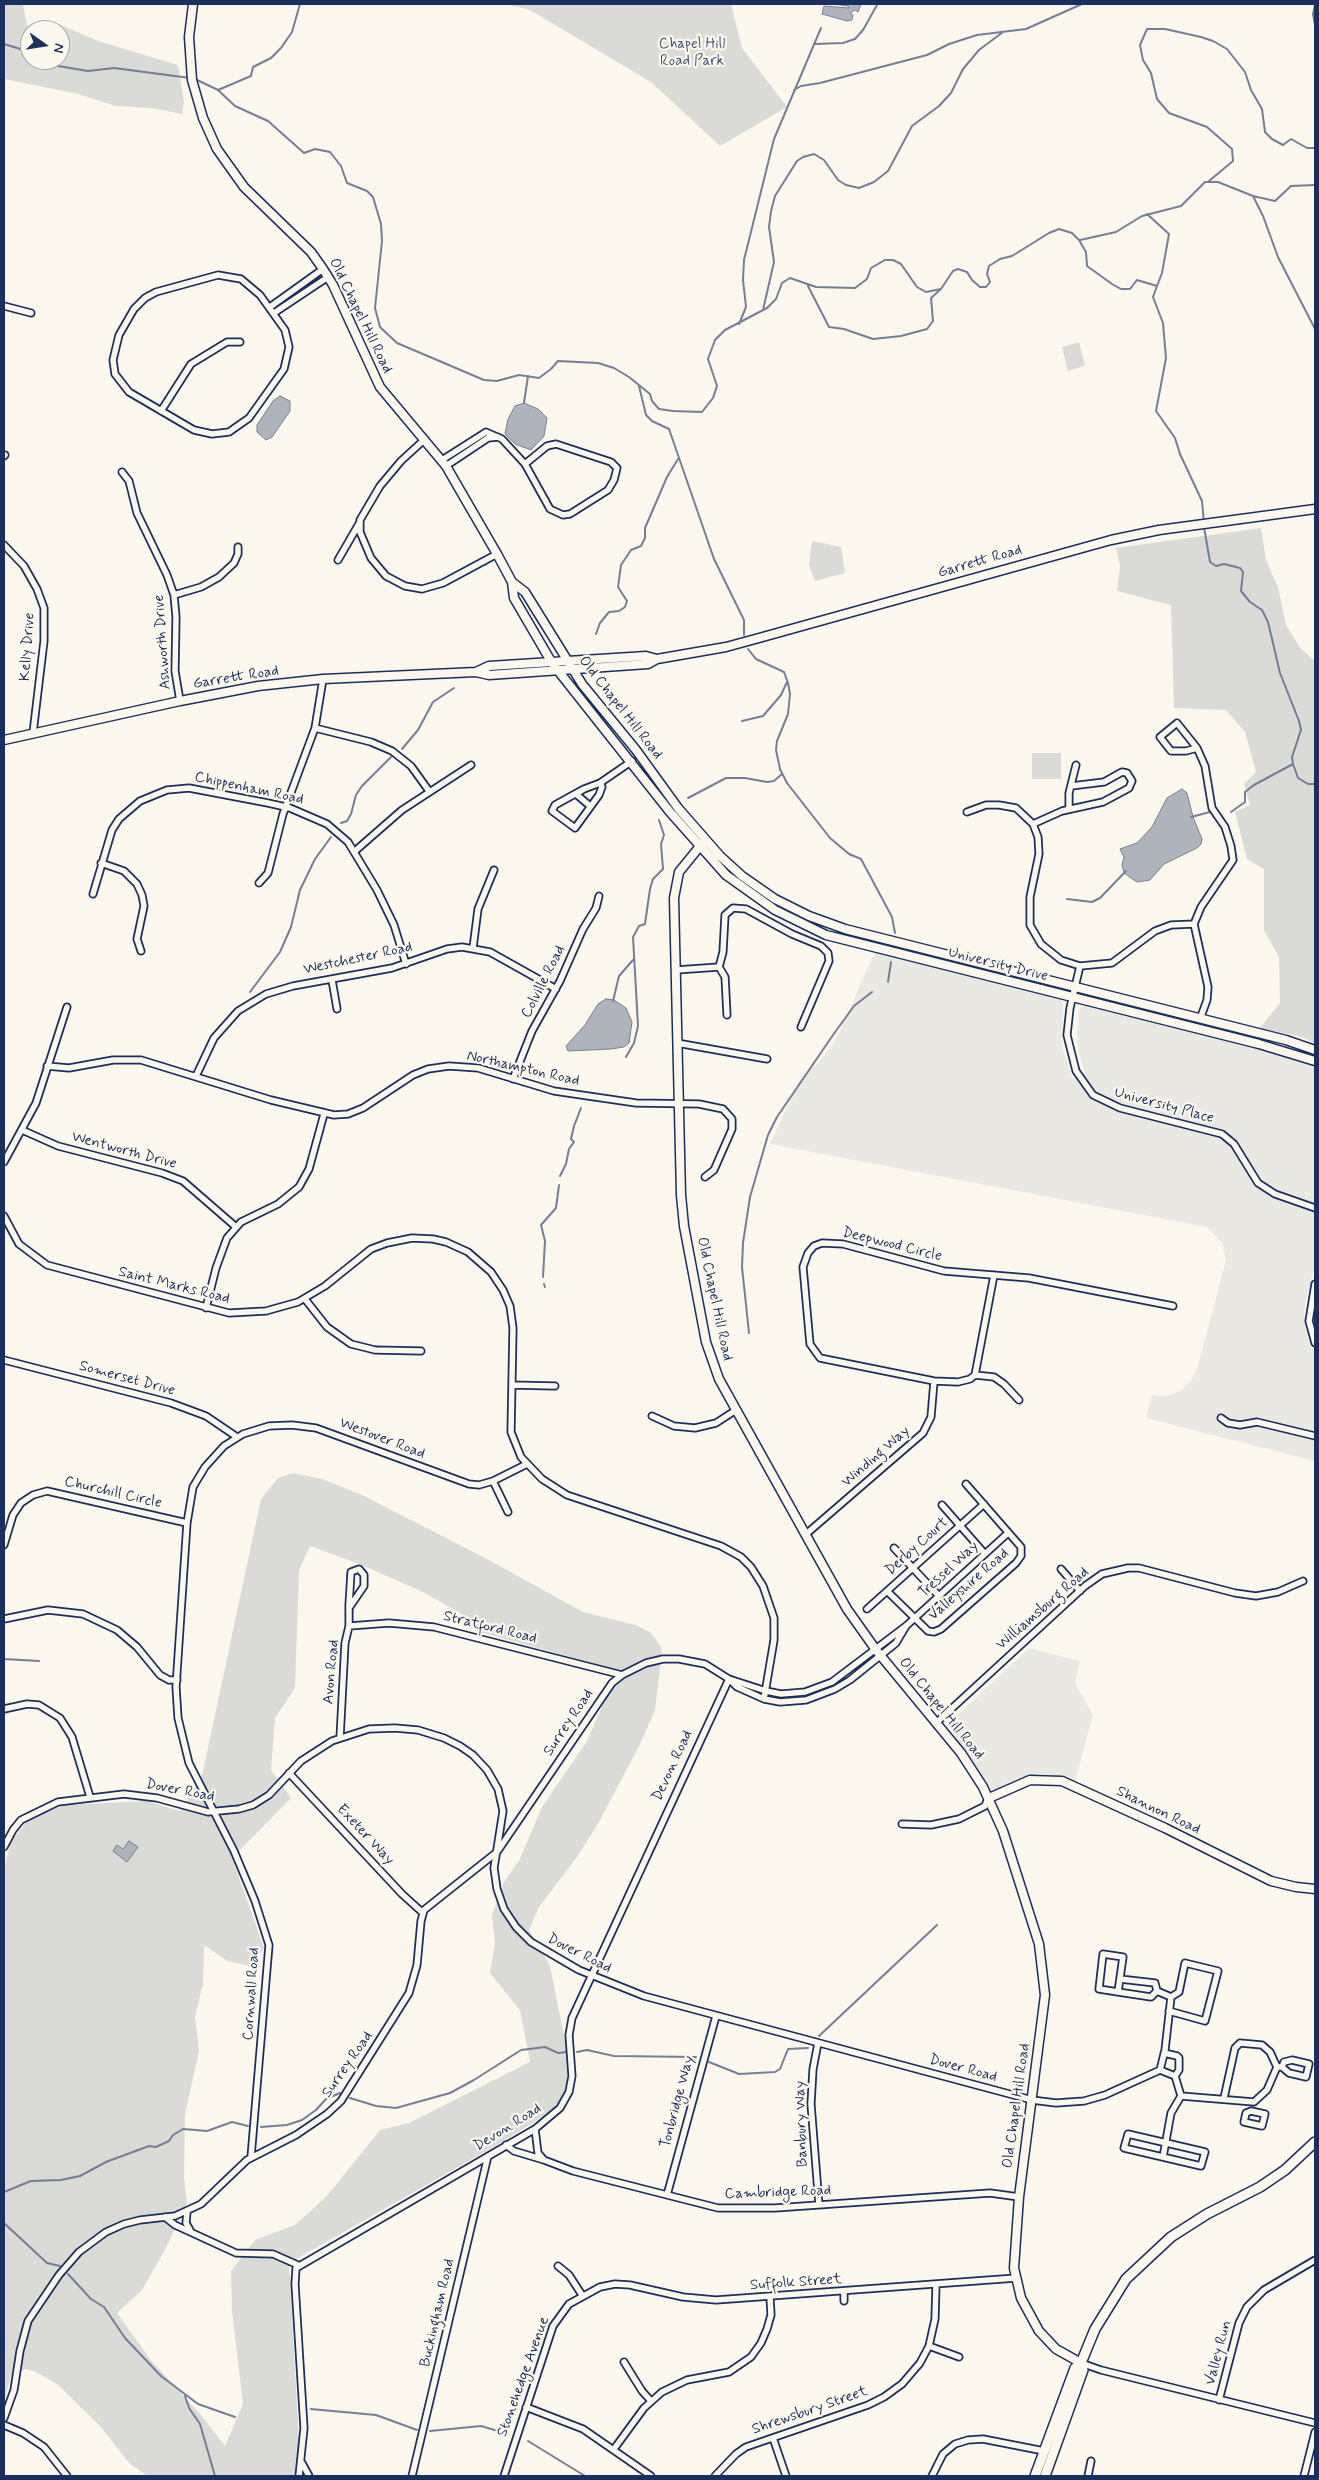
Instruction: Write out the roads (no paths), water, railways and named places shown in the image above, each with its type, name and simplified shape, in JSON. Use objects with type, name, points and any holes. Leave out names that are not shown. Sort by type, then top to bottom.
[{"type":"main road","points":[[1035,2476],[1075,2368],[1080,2362],[1095,2329],[1115,2294],[1126,2279],[1147,2258],[1186,2227],[1266,2183],[1285,2170],[1315,2142]]},
{"type":"main road","points":[[1045,2476],[1083,2370],[1080,2362]]},
{"type":"street","name":"Old Chapel Hill Road","points":[[192,4],[189,55],[196,99],[211,137],[236,177],[311,252],[323,269],[380,387],[399,412],[425,439],[444,463],[498,554],[512,582],[514,598],[552,662],[698,846]]},
{"type":"street","points":[[270,307],[323,269]]},
{"type":"street","points":[[218,275],[235,277],[247,283],[274,313],[287,335],[288,358],[280,374],[244,423],[224,433],[206,433],[194,430],[128,392],[119,381],[113,367],[115,343],[140,303],[156,292],[218,275]]},
{"type":"street","points":[[274,313],[328,277]]},
{"type":"street","points":[[297,288],[302,295]]},
{"type":"street","points":[[4,306],[31,313]]},
{"type":"street","points":[[162,411],[191,364],[227,342],[240,342]]},
{"type":"street","points":[[444,463],[483,441],[498,437],[525,464],[550,509],[563,515],[570,514],[608,490],[616,473],[615,465],[610,462],[556,444],[547,446],[525,464]]},
{"type":"street","points":[[338,560],[380,486],[401,461],[425,439]]},
{"type":"street","name":"Ashworth Drive","points":[[122,472],[130,481],[137,513],[167,575],[174,595],[176,617],[175,671],[180,701]]},
{"type":"street","name":"Garrett Road","points":[[4,740],[180,701],[258,686],[323,680],[476,672],[489,675],[648,664],[657,659],[738,644],[1092,544],[1143,533],[1195,525],[1315,510]]},
{"type":"street","points":[[360,522],[360,532],[376,564],[386,576],[411,588],[432,588],[498,554]]},
{"type":"street","name":"Kelly Drive","points":[[4,545],[24,566],[37,589],[44,608],[44,641],[33,734]]},
{"type":"street","points":[[174,595],[201,587],[219,576],[234,563],[238,554],[238,547]]},
{"type":"street","name":"Old Chapel Hill Road","points":[[512,582],[525,592],[584,687],[636,750],[678,808],[705,840],[682,866],[675,886],[677,1043],[681,1195],[686,1235],[713,1365],[736,1410],[847,1608],[879,1653],[961,1753],[989,1798],[1003,1831],[1029,1910],[1043,1961],[1044,2011],[1014,2236],[1016,2278],[1024,2307],[1039,2331],[1056,2349],[1080,2362],[1101,2370],[1315,2424]]},
{"type":"street","name":"Garrett Road","points":[[476,672],[489,666],[646,656],[657,659]]},
{"type":"street","points":[[259,883],[268,873],[286,807],[315,728],[323,680]]},
{"type":"street","points":[[1197,748],[1186,752],[1171,751],[1160,737],[1177,723],[1197,748],[1205,766],[1212,808],[1225,827],[1233,860],[1200,907],[1194,924],[1208,987],[1207,1000],[1200,1019]]},
{"type":"street","points":[[315,728],[378,744],[392,751],[411,766],[429,791]]},
{"type":"street","points":[[600,783],[601,790],[588,812],[575,828],[557,816],[552,808],[600,783],[632,762]]},
{"type":"street","points":[[355,851],[390,819],[429,791],[471,765]]},
{"type":"street","points":[[1069,809],[1071,786],[1076,765]]},
{"type":"street","points":[[1033,824],[1069,809],[1103,802],[1129,788],[1132,781],[1122,772],[1104,782],[1071,786]]},
{"type":"street","name":"Chippenham Road","points":[[93,894],[108,841],[119,819],[140,800],[153,794],[178,788],[198,788],[286,807],[327,824],[344,838],[355,851],[394,925],[406,964]]},
{"type":"street","points":[[576,794],[590,806]]},
{"type":"street","points":[[966,812],[986,805],[1016,808],[1033,824],[1038,837],[1039,854],[1030,897],[1030,925],[1038,941],[1047,951],[1060,960],[1080,966],[1112,963],[1155,931],[1171,925],[1194,924]]},
{"type":"street","name":"University Drive","points":[[705,840],[732,867],[761,889],[792,908],[828,924],[1315,1050]]},
{"type":"street","name":"University Drive","points":[[698,846],[726,875],[775,910],[809,928],[846,941],[1259,1044],[1315,1061]]},
{"type":"street","points":[[101,863],[124,870],[137,884],[144,906],[137,939],[141,951]]},
{"type":"street","points":[[472,948],[478,909],[494,870]]},
{"type":"street","name":"Colville Road","points":[[513,1079],[532,1031],[556,989],[596,908],[599,896]]},
{"type":"street","points":[[727,1015],[725,977],[719,968],[723,952],[725,915],[733,908],[746,908],[792,934],[821,946],[828,953],[829,961],[801,1027]]},
{"type":"street","name":"Westchester Road","points":[[196,1076],[214,1038],[243,1007],[276,990],[406,964],[447,949],[472,948],[499,956],[556,989]]},
{"type":"street","name":"University Place","points":[[1080,966],[1067,1026],[1070,1050],[1078,1075],[1093,1095],[1120,1108],[1222,1134],[1234,1144],[1258,1183],[1275,1194],[1315,1208]]},
{"type":"street","points":[[676,970],[719,968]]},
{"type":"street","points":[[332,980],[337,1009]]},
{"type":"street","points":[[4,1162],[36,1103],[66,1007]]},
{"type":"street","points":[[677,1043],[767,1059]]},
{"type":"street","name":"Northampton Road","points":[[48,1066],[69,1068],[102,1061],[130,1059],[151,1062],[244,1092],[324,1114],[342,1115],[355,1112],[405,1079],[432,1068],[466,1066],[554,1091],[649,1104],[678,1102],[724,1109],[732,1119],[732,1129],[714,1170],[705,1177]]},
{"type":"street","points":[[206,1308],[223,1246],[236,1226],[257,1212],[278,1204],[299,1187],[309,1169],[324,1114]]},
{"type":"street","name":"Wentworth Drive","points":[[22,1130],[58,1146],[162,1173],[183,1181],[236,1226]]},
{"type":"street","name":"Saint Marks Road","points":[[4,1216],[19,1244],[47,1265],[229,1313],[251,1313],[277,1309],[305,1299],[361,1256],[387,1243],[422,1238],[458,1246],[481,1261],[491,1272],[506,1295],[513,1328],[511,1432],[516,1448],[527,1464]]},
{"type":"street","name":"Deepwood Circle","points":[[975,1375],[970,1379],[958,1382],[934,1381],[828,1360],[816,1355],[810,1344],[803,1267],[806,1256],[814,1246],[827,1242],[892,1256],[944,1271],[1029,1278],[1172,1306]]},
{"type":"street","points":[[994,1276],[975,1375],[998,1380],[1018,1400]]},
{"type":"street","points":[[1315,1284],[1309,1322],[1315,1343]]},
{"type":"street","points":[[305,1299],[327,1327],[357,1347],[375,1350],[421,1351]]},
{"type":"street","name":"Somerset Drive","points":[[4,1360],[171,1402],[206,1416],[237,1437]]},
{"type":"street","name":"Winding Way","points":[[805,1535],[923,1433],[931,1417],[934,1381]]},
{"type":"street","points":[[512,1385],[556,1386]]},
{"type":"street","points":[[652,1416],[674,1426],[695,1428],[716,1423],[736,1410]]},
{"type":"street","points":[[1221,1418],[1228,1423],[1240,1425],[1257,1422],[1315,1436]]},
{"type":"street","name":"Westover Road","points":[[215,1812],[193,1772],[183,1745],[177,1709],[177,1680],[187,1523],[191,1494],[201,1473],[218,1452],[237,1437],[262,1428],[304,1425],[327,1431],[460,1481],[480,1485],[494,1481],[527,1464]]},
{"type":"street","points":[[527,1464],[553,1488],[567,1495],[721,1546],[741,1557],[751,1567],[763,1586],[774,1618],[774,1640],[764,1699]]},
{"type":"street","points":[[494,1481],[508,1512]]},
{"type":"street","name":"Valleyshire Road","points":[[887,1590],[928,1631],[941,1629],[1016,1563],[1021,1556],[1021,1547],[966,1484]]},
{"type":"street","name":"Churchill Circle","points":[[4,1545],[13,1515],[21,1503],[33,1494],[47,1491],[187,1523]]},
{"type":"street","name":"Derby Court","points":[[867,1609],[984,1504]]},
{"type":"street","points":[[942,1505],[985,1554]]},
{"type":"street","name":"Tressel Way","points":[[879,1653],[1008,1532]]},
{"type":"street","points":[[894,1548],[939,1596]]},
{"type":"street","name":"Williamsburg Road","points":[[936,1723],[1080,1591],[1102,1574],[1134,1568],[1256,1596],[1278,1592],[1303,1581]]},
{"type":"street","name":"Avon Road","points":[[340,1738],[346,1643],[350,1626],[349,1608],[351,1572],[359,1569],[364,1575],[364,1586],[349,1608]]},
{"type":"street","points":[[1060,1570],[1080,1591]]},
{"type":"street","points":[[4,1619],[48,1610],[83,1614],[117,1630],[137,1647],[160,1675],[169,1680],[177,1680]]},
{"type":"street","name":"Stratford Road","points":[[350,1626],[389,1623],[434,1627],[622,1675]]},
{"type":"street","points":[[729,1678],[766,1691],[792,1694],[819,1688],[879,1653]]},
{"type":"street","points":[[729,1678],[737,1687],[764,1699],[793,1702],[820,1696],[850,1680],[879,1653]]},
{"type":"street","name":"Surrey Road","points":[[4,2418],[14,2390],[26,2327],[35,2309],[79,2252],[106,2232],[132,2222],[187,2212],[205,2202],[251,2157],[296,2135],[327,2114],[341,2101],[409,1993],[417,1966],[423,1913],[427,1907],[497,1852],[600,1698],[622,1675],[646,1662],[679,1658],[697,1661],[729,1678]]},
{"type":"street","name":"Devon Road","points":[[298,2265],[535,2129],[556,2112],[569,2092],[573,2072],[570,2024],[590,1976],[729,1678]]},
{"type":"street","points":[[4,1709],[21,1705],[38,1705],[60,1718],[72,1737],[90,1797]]},
{"type":"street","name":"Dover Road","points":[[4,1847],[17,1824],[36,1811],[58,1802],[90,1797],[142,1795],[215,1812],[239,1809],[259,1801],[275,1790],[306,1757],[340,1738],[368,1730],[404,1728],[434,1734],[455,1743],[469,1752],[487,1770],[500,1794],[503,1818],[494,1868],[504,1909],[516,1927],[535,1945],[590,1976],[644,1996],[1032,2100],[1056,2103],[1084,2100],[1113,2092],[1160,2070]]},
{"type":"street","name":"Exeter Way","points":[[289,1773],[402,1894],[423,1913]]},
{"type":"street","name":"Shannon Road","points":[[989,1798],[1030,1780],[1043,1779],[1062,1782],[1165,1828],[1271,1881],[1296,1888],[1315,1889]]},
{"type":"street","points":[[902,1824],[931,1825],[952,1821],[987,1805],[989,1798]]},
{"type":"street","name":"Cornwall Road","points":[[215,1812],[255,1901],[269,1945],[251,2157]]},
{"type":"street","points":[[1118,1992],[1123,1957],[1103,1954],[1099,1989],[1118,1992],[1151,1996],[1157,1991]]},
{"type":"street","points":[[1169,2011],[1205,2021],[1218,1971],[1185,1963],[1181,1989],[1171,1997],[1160,2070],[1175,2076]]},
{"type":"street","points":[[1120,1979],[1155,1983],[1157,1991]]},
{"type":"street","points":[[1157,1991],[1171,1997]]},
{"type":"street","name":"Tonbridge Way","points":[[666,2195],[716,2016]]},
{"type":"street","name":"Banbury Way","points":[[818,2043],[812,2069],[811,2104],[819,2205]]},
{"type":"street","points":[[1181,2096],[1224,2098],[1250,2103],[1258,2100],[1267,2090],[1280,2067],[1284,2062],[1292,2060],[1309,2064],[1306,2077],[1289,2073],[1280,2067],[1270,2052],[1262,2045],[1240,2043],[1235,2048],[1233,2054],[1224,2098]]},
{"type":"street","points":[[1164,2053],[1179,2058],[1179,2070],[1175,2076]]},
{"type":"street","points":[[1163,2157],[1171,2113],[1181,2096],[1175,2076]]},
{"type":"street","points":[[1250,2103],[1251,2110]]},
{"type":"street","points":[[535,2129],[538,2153],[544,2160]]},
{"type":"street","points":[[1128,2134],[1205,2152],[1201,2166],[1163,2157],[1124,2148],[1128,2134]]},
{"type":"street","name":"Cambridge Road","points":[[506,2145],[514,2151],[573,2171],[718,2208],[740,2209],[819,2205],[990,2193],[1019,2197]]},
{"type":"street","name":"Buckingham Road","points":[[412,2476],[488,2156]]},
{"type":"street","points":[[187,2212],[186,2223],[192,2232]]},
{"type":"street","points":[[165,2217],[175,2225],[236,2252],[273,2254],[298,2265],[295,2284],[304,2428],[302,2463],[299,2476]]},
{"type":"street","name":"Valley Run","points":[[1219,2400],[1239,2323],[1247,2307],[1264,2290],[1315,2260]]},
{"type":"street","points":[[558,2266],[569,2275],[582,2295]]},
{"type":"street","name":"Suffolk Street","points":[[582,2295],[600,2287],[615,2284],[637,2286],[693,2299],[725,2300],[1016,2278]]},
{"type":"street","name":"Shrewsbury Street","points":[[715,2476],[740,2450],[868,2405],[884,2397],[911,2375],[929,2346],[935,2319],[936,2285]]},
{"type":"street","points":[[844,2291],[844,2300]]},
{"type":"street","name":"Stonehedge Avenue","points":[[504,2476],[553,2326],[564,2310],[582,2295]]},
{"type":"street","points":[[614,2450],[651,2400],[680,2382],[721,2375],[744,2363],[756,2350],[768,2329],[771,2315],[770,2297]]},
{"type":"street","points":[[929,2346],[959,2357]]},
{"type":"street","points":[[624,2362],[642,2391],[651,2400]]},
{"type":"street","points":[[526,2407],[573,2424],[651,2476]]},
{"type":"street","points":[[4,2425],[23,2433],[44,2447],[67,2476]]},
{"type":"street","points":[[1304,2476],[1315,2432]]},
{"type":"street","points":[[773,2438],[786,2476]]},
{"type":"street","points":[[932,2476],[943,2454],[955,2444],[968,2440],[983,2439],[1044,2451]]},
{"type":"street","points":[[1088,2476],[1092,2461]]},
{"type":"street","points":[[302,2463],[309,2476]]},
{"type":"waterway","points":[[218,90],[251,76],[253,67],[271,58],[281,48],[292,32],[300,4]]},
{"type":"waterway","points":[[794,90],[801,86],[820,83],[927,55],[949,44],[977,35],[1026,29],[1082,4]]},
{"type":"waterway","points":[[814,44],[843,43],[855,39],[863,30],[877,5]]},
{"type":"waterway","points":[[1315,5],[1313,14],[1315,25]]},
{"type":"waterway","points":[[739,324],[746,307],[743,280],[744,260],[774,139],[821,28]]},
{"type":"waterway","points":[[1209,181],[1233,161],[1232,149],[1207,127],[1169,113],[1157,99],[1151,73],[1143,60],[1140,45],[1147,29],[1165,29],[1201,37],[1227,49],[1245,72],[1251,90],[1262,109],[1265,132],[1272,139],[1283,145],[1291,139],[1307,148],[1315,148]]},
{"type":"waterway","points":[[763,310],[774,262],[769,227],[771,211],[775,196],[797,161],[814,154],[824,160],[838,180],[846,185],[859,188],[874,182],[888,171],[912,126],[939,106],[951,93],[963,69],[979,50],[1003,32]]},
{"type":"waterway","points":[[4,44],[20,49]]},
{"type":"waterway","points":[[70,68],[88,71],[114,68],[190,78]]},
{"type":"waterway","points":[[195,79],[218,90],[235,106],[268,121],[304,153],[315,149],[330,152],[341,166],[347,183],[367,191],[373,197],[381,224],[382,241],[375,308],[380,327],[397,343],[484,380],[497,381],[519,375],[539,378],[558,361],[598,363],[614,368],[629,377],[650,394],[652,401],[659,409],[673,411],[702,412],[713,398],[717,386],[708,359],[715,340],[725,330],[767,308],[776,299],[782,283],[790,278],[816,287],[855,288],[867,279],[871,268],[885,260],[893,260],[901,264],[917,287],[926,292],[941,289],[953,271],[958,269],[967,272],[980,287],[986,287],[990,282],[987,274],[989,266],[1000,259],[1012,256],[1049,233],[1059,229],[1072,233],[1079,240],[1086,252],[1087,266],[1112,284],[1121,289],[1130,289],[1137,280],[1157,286],[1162,273],[1169,234],[1147,214]]},
{"type":"waterway","points":[[1080,240],[1116,232],[1142,216],[1181,206],[1205,182],[1218,182],[1253,196],[1275,201],[1291,186],[1315,185]]},
{"type":"waterway","points":[[1253,196],[1263,216],[1278,257],[1315,329]]},
{"type":"waterway","points":[[808,286],[829,327],[844,329],[873,339],[901,336],[927,329],[933,321],[931,298],[941,289]]},
{"type":"waterway","points":[[1157,286],[1153,297],[1163,323],[1166,358],[1156,411],[1175,438],[1180,454],[1202,501],[1204,523]]},
{"type":"waterway","points":[[524,403],[528,376]]},
{"type":"waterway","points":[[639,386],[646,415],[652,421],[669,429],[714,559],[744,620],[744,635]]},
{"type":"waterway","points":[[596,634],[600,623],[609,612],[619,611],[625,607],[627,601],[618,587],[621,565],[631,550],[641,546],[645,538],[645,528],[667,477],[678,459]]},
{"type":"waterway","points":[[1204,527],[1210,562],[1216,566],[1224,564],[1240,568],[1243,572],[1241,591],[1250,602],[1262,610],[1268,622],[1280,673],[1301,730],[1292,757],[1293,764],[1298,778],[1308,784],[1315,784]]},
{"type":"waterway","points":[[748,649],[756,659],[784,672],[788,683],[790,694],[788,714],[777,741],[776,750],[780,769],[787,783],[830,838],[849,854],[861,859],[892,917],[895,933]]},
{"type":"waterway","points":[[742,721],[763,716],[781,695],[787,682]]},
{"type":"waterway","points":[[402,749],[418,730],[433,702],[454,688]]},
{"type":"waterway","points":[[341,823],[347,821],[351,814],[356,795],[362,786],[391,757]]},
{"type":"waterway","points":[[1231,812],[1245,802],[1245,792],[1254,785],[1293,764]]},
{"type":"waterway","points":[[688,798],[726,778],[745,778],[767,782],[774,781],[782,774]]},
{"type":"waterway","points":[[1191,817],[1210,812]]},
{"type":"waterway","points":[[626,1057],[634,1043],[638,1026],[633,937],[639,926],[645,924],[653,879],[663,869],[661,844],[664,835],[659,820]]},
{"type":"waterway","points":[[250,992],[280,952],[291,927],[300,890],[315,859],[331,837]]},
{"type":"waterway","points":[[1067,899],[1092,902],[1100,898],[1126,871]]},
{"type":"waterway","points":[[613,1001],[619,976],[633,960]]},
{"type":"waterway","points":[[888,982],[891,962]]},
{"type":"waterway","points":[[749,1333],[742,1267],[743,1243],[750,1197],[768,1135],[777,1117],[854,1006],[872,992]]},
{"type":"waterway","points":[[560,1176],[566,1164],[569,1149],[574,1142],[571,1139],[581,1108]]},
{"type":"waterway","points":[[543,1277],[545,1241],[541,1225],[556,1208],[559,1185]]},
{"type":"waterway","points":[[4,1659],[39,1661]]},
{"type":"waterway","points":[[819,2036],[937,1925]]},
{"type":"waterway","points":[[350,2098],[376,2106],[396,2108],[450,2093],[521,2050],[545,2047],[558,2053],[567,2052]]},
{"type":"waterway","points":[[709,2062],[739,2074],[775,2072],[780,2069],[788,2049],[808,2048]]},
{"type":"waterway","points":[[577,2052],[587,2050],[614,2056],[696,2057]]},
{"type":"waterway","points":[[261,2127],[287,2125],[302,2120],[316,2110],[326,2099],[340,2093]]},
{"type":"waterway","points":[[4,2192],[31,2181],[61,2180],[80,2176],[106,2162],[149,2146],[156,2147],[169,2141],[173,2135],[183,2129],[207,2131],[232,2122],[248,2126]]},
{"type":"waterway","points":[[4,2223],[47,2263],[60,2266]]},
{"type":"waterway","points":[[68,2274],[91,2299],[104,2307],[125,2338],[161,2376],[198,2404],[235,2417]]},
{"type":"waterway","points":[[185,2396],[189,2408],[200,2424],[215,2476]]},
{"type":"waterway","points":[[311,2409],[376,2415],[417,2430]]},
{"type":"waterway","points":[[430,2431],[481,2426],[508,2434]]},
{"type":"waterway","points":[[528,2441],[585,2476]]},
{"type":"park label","name":"Chapel Hill Road Park","points":[[692,54]]}]
